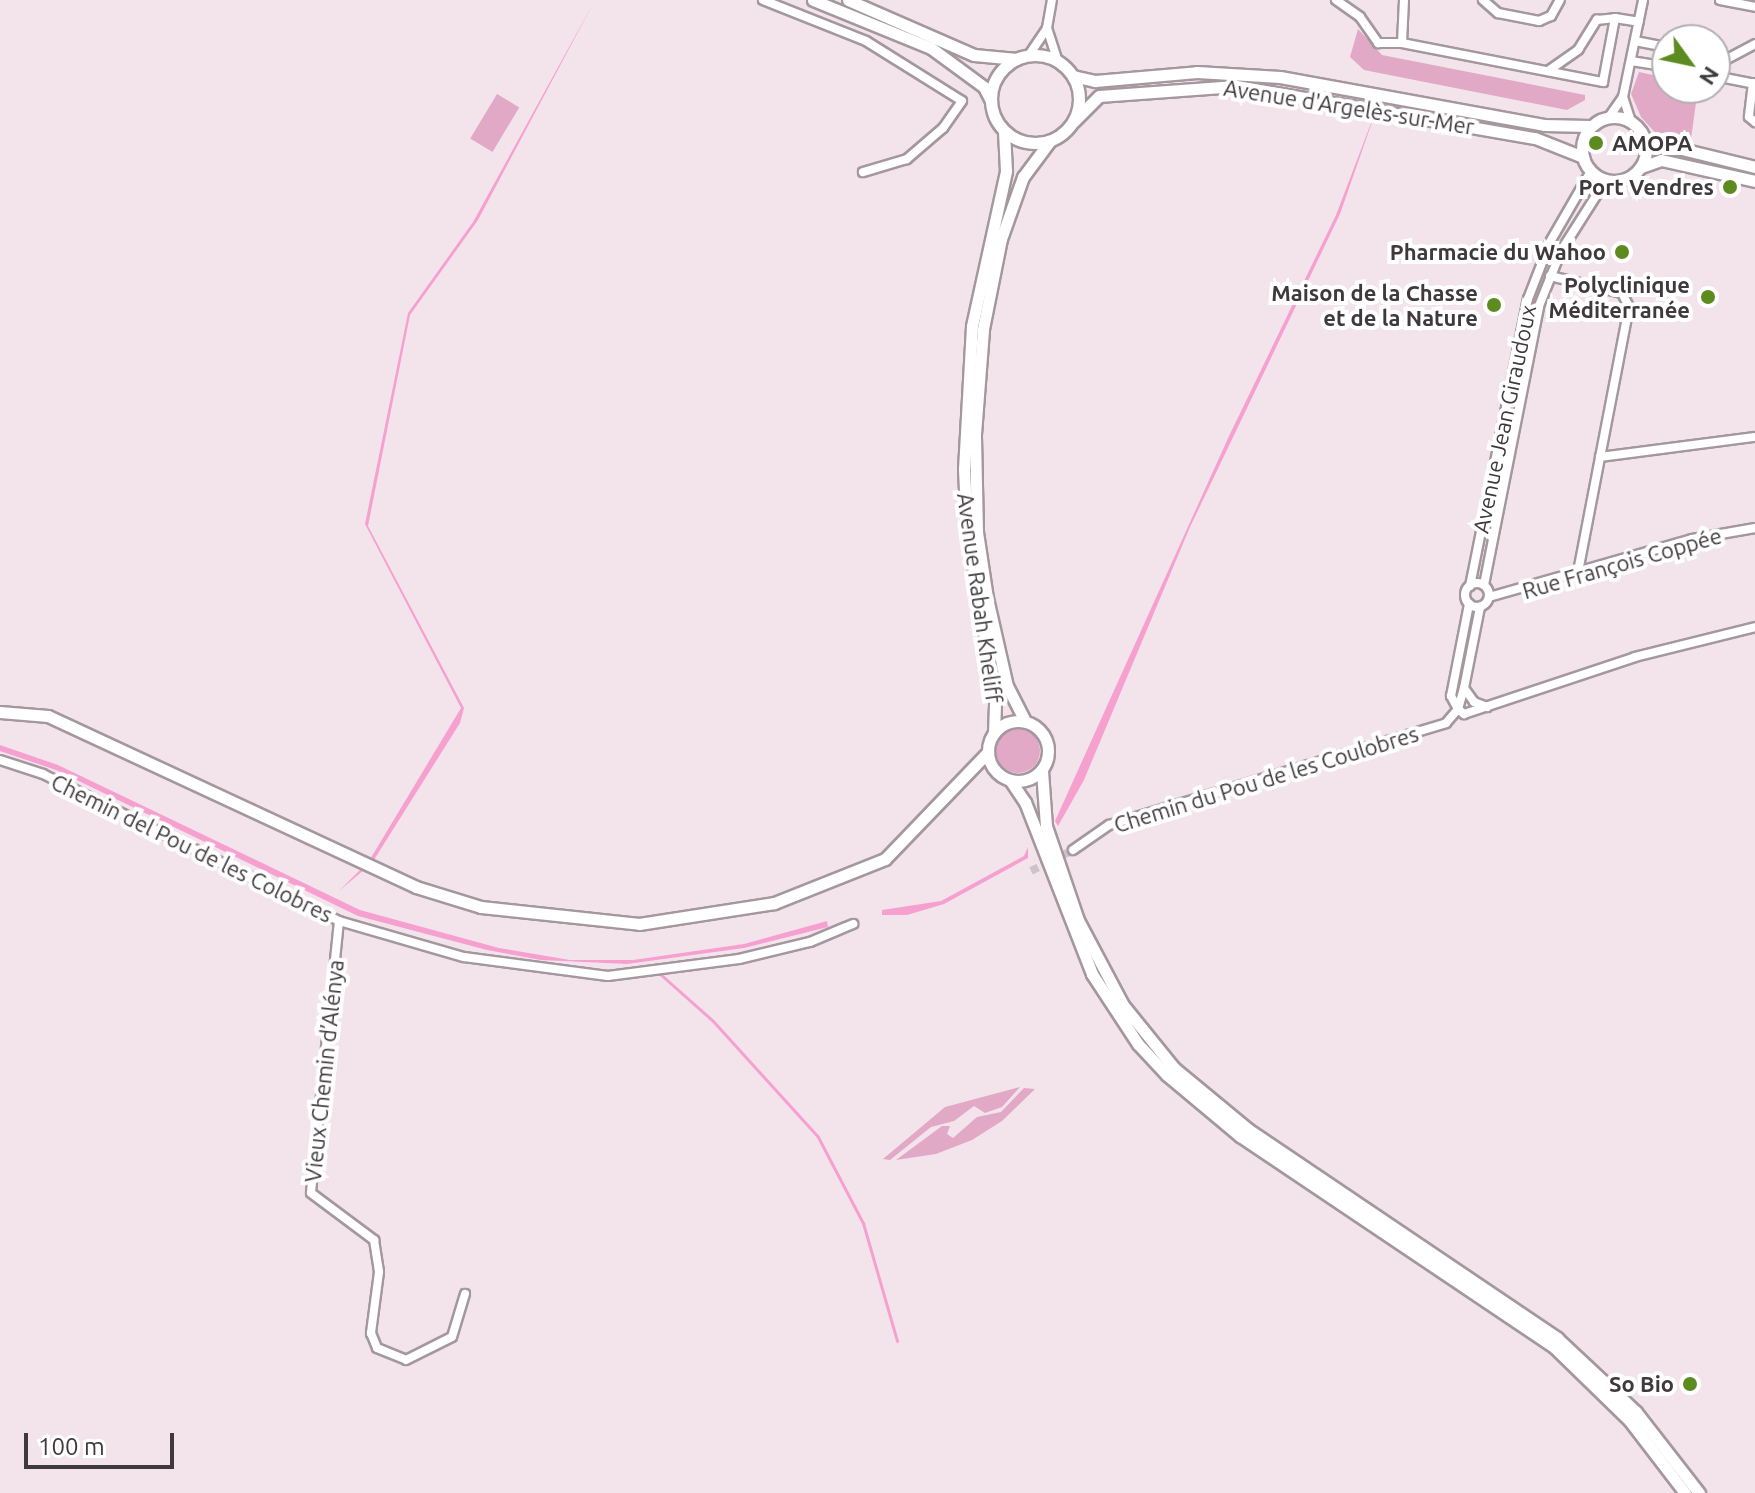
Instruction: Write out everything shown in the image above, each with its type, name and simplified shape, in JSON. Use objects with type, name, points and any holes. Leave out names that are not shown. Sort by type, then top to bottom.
[{"type":"main road","points":[[813,0],[931,48],[984,87],[1004,131],[1020,141],[1049,142],[1074,121],[1080,98],[1073,76],[1058,61],[974,55],[848,0]]},
{"type":"main road","points":[[991,101],[998,76],[1023,57]]},
{"type":"main road","name":"Avenue d'Argelès-sur-Mer","points":[[1073,76],[1095,81],[1197,72],[1280,77],[1544,125],[1591,126]]},
{"type":"main road","name":"Avenue d'Argelès-sur-Mer","points":[[1074,121],[1099,96],[1236,86],[1535,138],[1583,157]]},
{"type":"main road","points":[[1755,167],[1645,140],[1631,121],[1609,117],[1591,126],[1583,140],[1583,157],[1591,171],[1606,180],[1624,179],[1640,167],[1661,160],[1755,181]]},
{"type":"main road","name":"Avenue Rabah Kheliff","points":[[994,733],[995,695],[967,531],[965,453],[972,326],[1006,171],[1004,131]]},
{"type":"main road","points":[[1640,167],[1645,140]]},
{"type":"main road","name":"Avenue Rabah Kheliff","points":[[1025,721],[1007,686],[977,532],[976,393],[983,329],[1005,225],[1023,177],[1049,142]]},
{"type":"main road","points":[[0,712],[48,716],[416,887],[481,907],[554,918],[639,924],[774,903],[885,859],[962,785],[988,752],[994,733],[1008,722],[1025,721],[1040,730],[1048,746],[1042,771],[1046,826],[1078,920],[1123,1005],[1174,1068],[1249,1130],[1557,1338],[1636,1412],[1699,1493]]},
{"type":"main road","points":[[988,752],[998,774]]},
{"type":"main road","points":[[962,785],[981,772],[998,774],[1010,780],[1027,780],[1042,771]]},
{"type":"main road","points":[[1010,780],[1025,802],[1092,974],[1138,1044],[1167,1075],[1240,1136],[1554,1347],[1629,1420],[1685,1493]]},
{"type":"street","points":[[763,0],[866,41],[962,101],[943,128],[907,159],[863,172]]},
{"type":"street","points":[[1052,0],[1047,28],[1058,61]]},
{"type":"street","points":[[1336,0],[1360,17],[1378,43],[1402,43],[1603,82],[1615,18]]},
{"type":"street","points":[[1402,43],[1404,0]]},
{"type":"street","points":[[1483,0],[1498,13],[1539,21],[1551,16],[1560,0]]},
{"type":"street","points":[[1609,117],[1623,97],[1643,0]]},
{"type":"street","points":[[1720,0],[1755,7]]},
{"type":"street","points":[[1548,71],[1578,50],[1597,20],[1615,18],[1639,22]]},
{"type":"street","points":[[1023,57],[1047,28]]},
{"type":"street","points":[[1635,41],[1651,44]]},
{"type":"street","points":[[1731,57],[1755,44]]},
{"type":"street","points":[[1631,61],[1651,64]]},
{"type":"street","points":[[1731,79],[1754,84],[1749,117],[1755,122]]},
{"type":"street","points":[[1623,97],[1631,121]]},
{"type":"street","name":"Avenue Jean Giraudoux","points":[[1470,586],[1528,299],[1550,242],[1591,171]]},
{"type":"street","name":"Avenue Jean Giraudoux","points":[[1484,585],[1523,372],[1550,276],[1606,180]]},
{"type":"street","points":[[1550,276],[1622,293],[1629,307],[1578,572]]},
{"type":"street","points":[[1600,457],[1755,437]]},
{"type":"street","name":"Rue François Coppée","points":[[1489,597],[1692,539],[1755,528]]},
{"type":"street","points":[[1458,709],[1480,607],[1489,597],[1484,585],[1470,586],[1466,593],[1469,604],[1451,696],[1458,709],[1464,714],[1635,657],[1755,627]]},
{"type":"street","points":[[1469,604],[1480,607]]},
{"type":"street","points":[[1464,688],[1474,702],[1487,707]]},
{"type":"street","name":"Chemin du Pou de les Coulobres","points":[[1073,850],[1109,825],[1446,723],[1458,709],[1474,702]]},
{"type":"street","name":"Chemin del Pou de les Colobres","points":[[0,760],[43,774],[164,839],[339,921],[464,957],[608,976],[739,959],[810,942],[853,924]]},
{"type":"street","name":"Vieux Chemin d’Alénya","points":[[339,921],[311,1193],[374,1240],[379,1272],[371,1333],[377,1348],[406,1360],[452,1337],[465,1294]]},
{"type":"shaded area","points":[[595,0],[478,220],[410,315],[368,526],[464,708],[460,723],[372,863],[339,891],[369,861],[461,708],[365,524],[408,313],[473,222]]},
{"type":"shaded area","points":[[1358,29],[1382,55],[1585,95],[1585,100],[1567,110],[1364,70],[1350,57]]},
{"type":"shaded area","points":[[1639,72],[1651,75],[1651,104],[1696,104],[1691,139],[1659,137],[1641,117],[1631,94]]},
{"type":"shaded area","points":[[497,94],[519,107],[493,152],[470,139]]},
{"type":"shaded area","points":[[1378,105],[1340,214],[1190,527],[1084,780],[1058,826],[1055,821],[1229,436],[1336,215]]},
{"type":"shaded area","points":[[1018,729],[1034,735],[1040,751],[1034,767],[1018,773],[1002,767],[996,751],[1002,735]]},
{"type":"shaded area","points":[[0,745],[58,765],[360,910],[499,948],[570,960],[633,960],[744,944],[827,921],[828,927],[744,948],[627,964],[541,960],[487,950],[358,916],[56,770],[0,751]]},
{"type":"shaded area","points":[[1028,847],[1028,858],[944,904],[907,915],[882,915],[882,910],[941,901],[1024,856]]},
{"type":"shaded area","points":[[1020,1087],[1002,1107],[985,1113],[974,1106],[954,1121],[931,1127],[890,1160],[883,1159],[945,1107]]},
{"type":"shaded area","points":[[1024,1088],[1035,1089],[1002,1121],[972,1140],[936,1154],[896,1160],[942,1126],[950,1126],[947,1134],[953,1138],[977,1117],[1001,1112]]},
{"type":"waterway","points":[[659,973],[713,1021],[818,1137],[863,1223],[897,1341]]},
{"type":"tunnel","points":[[1031,871],[1073,850]]},
{"type":"place","name":"AMOPA","points":[[1596,143]]},
{"type":"place","name":"Port Vendres","points":[[1730,187]]},
{"type":"place","name":"Pharmacie du Wahoo","points":[[1622,252]]},
{"type":"place","name":"Polyclinique Méditerranée","points":[[1708,297]]},
{"type":"place","name":"Maison de la Chasse et de la Nature","points":[[1494,305]]},
{"type":"place","name":"So Bio","points":[[1690,1384]]}]
